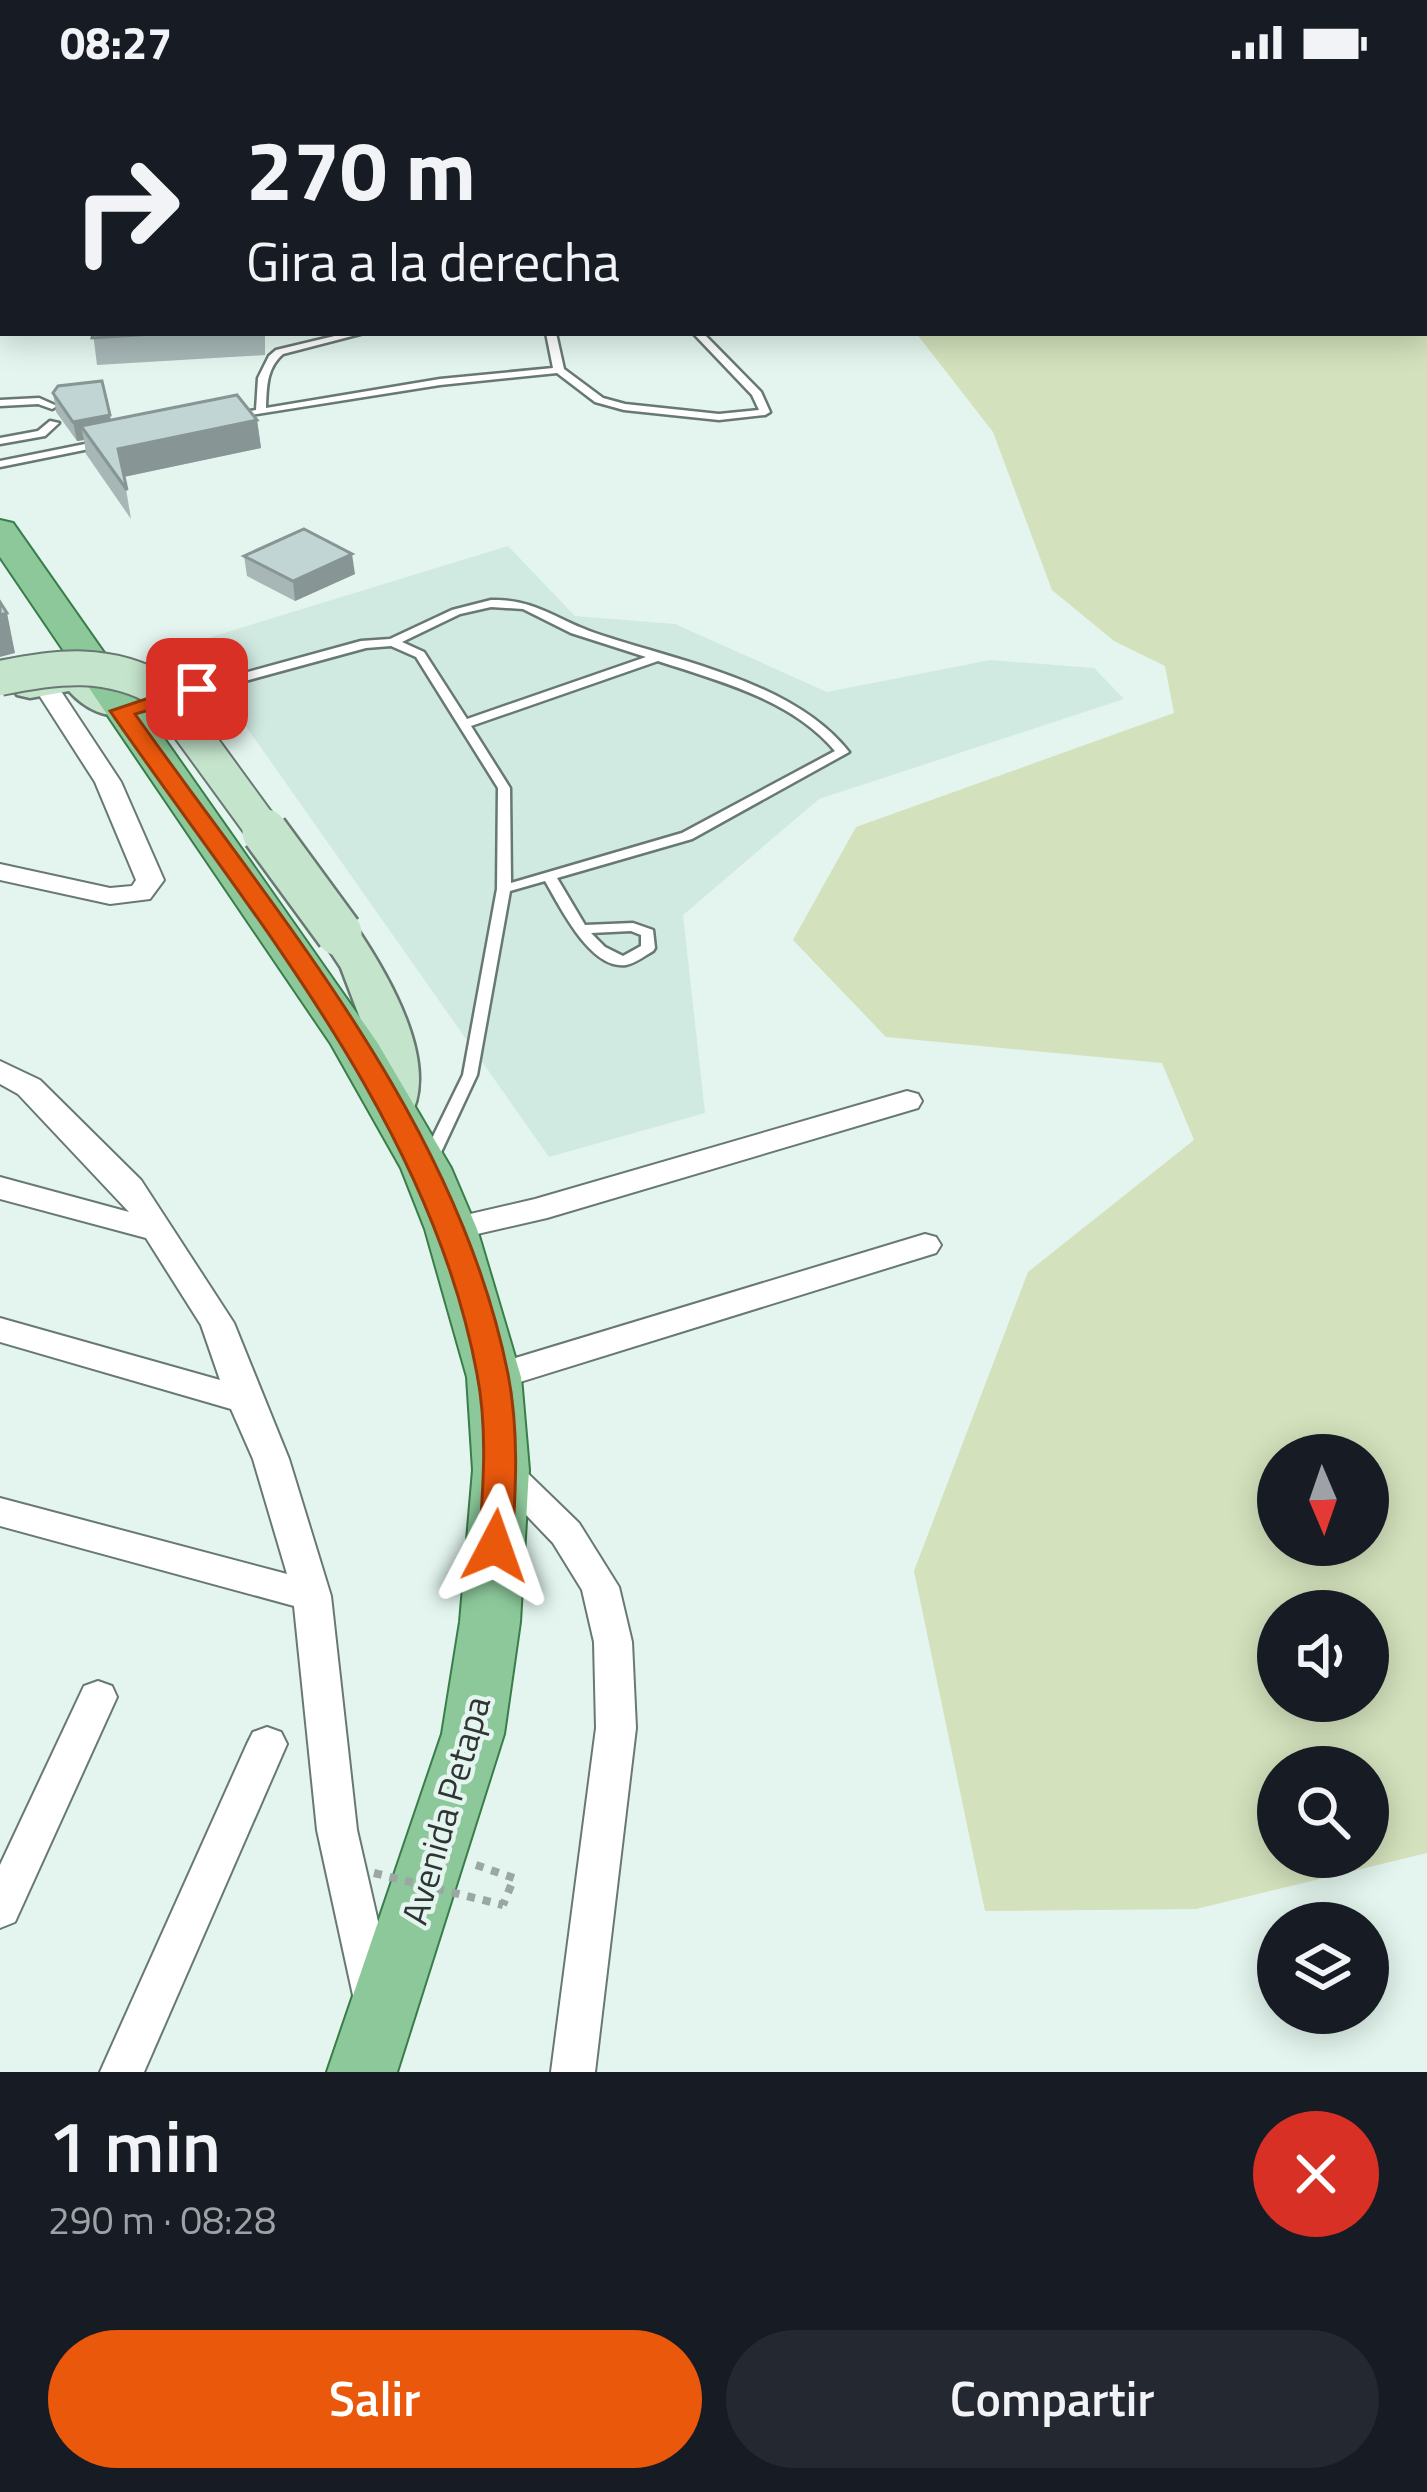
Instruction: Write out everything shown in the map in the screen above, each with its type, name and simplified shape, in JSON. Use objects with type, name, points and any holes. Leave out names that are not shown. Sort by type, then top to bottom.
[{"type":"main road","name":"Avenida Petapa","points":[[0,531],[353,1042],[426,1168],[451,1229],[494,1377],[501,1470],[490,1622],[472,1734],[372,2048]]},
{"type":"main road","points":[[0,678],[93,665],[136,675],[162,691],[362,968],[399,1063],[392,1109]]},
{"type":"main road","points":[[0,692],[78,679],[94,697],[119,708]]},
{"type":"street","points":[[0,872],[110,896],[140,893],[150,880],[108,782],[44,684]]},
{"type":"street","points":[[0,1071],[29,1087],[130,1188],[217,1323],[244,1400],[272,1459],[312,1596],[338,1830],[372,2048]]},
{"type":"street","points":[[451,1229],[536,1210],[907,1101]]},
{"type":"street","points":[[0,1188],[157,1230]]},
{"type":"street","points":[[494,1377],[925,1245]]},
{"type":"street","points":[[0,1330],[244,1400]]},
{"type":"street","points":[[501,1470],[566,1533],[600,1587],[613,1642],[616,1728],[573,2072]]},
{"type":"street","points":[[0,1512],[312,1596]]},
{"type":"street","points":[[0,1909],[98,1697]]},
{"type":"street","points":[[122,2072],[267,1744]]},
{"type":"lane","points":[[297,347],[298,336]]},
{"type":"lane","points":[[261,411],[266,363],[280,352],[346,336]]},
{"type":"lane","points":[[551,336],[559,370],[599,400],[716,417],[765,412],[757,394],[701,336]]},
{"type":"lane","points":[[217,419],[474,377],[559,370]]},
{"type":"lane","points":[[0,404],[39,401],[52,406]]},
{"type":"lane","points":[[0,441],[40,434],[54,423]]},
{"type":"lane","points":[[0,464],[115,441]]},
{"type":"lane","points":[[393,642],[436,617],[494,605],[524,605],[569,628],[759,691],[823,731],[843,752],[687,836],[504,889]]},
{"type":"lane","points":[[119,708],[365,644],[393,642],[420,655],[467,723],[504,788],[504,889],[470,1075],[426,1168]]},
{"type":"lane","points":[[467,723],[655,658]]},
{"type":"lane","points":[[549,876],[584,929]]},
{"type":"path","points":[[374,1873],[502,1905],[514,1878]]},
{"type":"shaded area","points":[[508,546],[575,616],[675,624],[827,692],[990,660],[1094,668],[1124,699],[819,799],[683,915],[705,1113],[549,1157],[188,644]]},
{"type":"green space","points":[[918,336],[1427,336],[1427,1853],[1389,1862],[1389,1746],[1257,1746],[1257,1878],[1324,1878],[1196,1909],[985,1911],[914,1571],[1028,1272],[1194,1140],[1162,1063],[886,1037],[793,940],[856,827],[1174,713],[1165,666],[1114,641],[1052,590],[993,432]]},
{"type":"building","points":[[102,381],[110,415],[73,422],[53,393],[58,386]]},
{"type":"building","points":[[237,395],[257,420],[118,449],[127,490],[81,426]]},
{"type":"building","points":[[304,529],[352,554],[293,581],[244,556]]},
{"type":"route","points":[[197,689],[121,711],[353,1042],[426,1168],[451,1229],[494,1377],[501,1470],[495,1546]]}]
